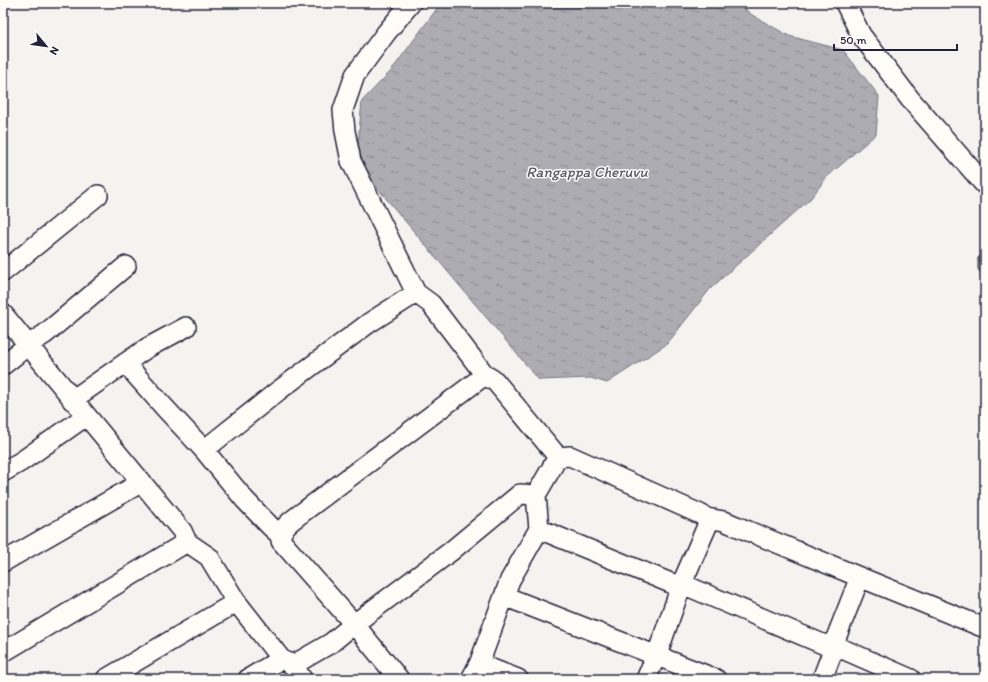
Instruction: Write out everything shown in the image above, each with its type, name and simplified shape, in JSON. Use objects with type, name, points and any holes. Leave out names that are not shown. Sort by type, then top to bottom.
[{"type":"street","points":[[410,3],[355,75],[343,110],[345,131],[351,161],[416,293],[431,304],[485,375],[495,381],[558,457]]},
{"type":"street","points":[[845,3],[860,34],[910,99],[985,185]]},
{"type":"street","points":[[3,272],[98,195]]},
{"type":"street","points":[[3,365],[29,344],[45,334],[126,266]]},
{"type":"street","points":[[204,450],[278,391],[369,323],[416,293]]},
{"type":"street","points":[[3,314],[29,344],[72,400],[182,531],[187,542],[209,557],[235,600],[292,668]]},
{"type":"street","points":[[72,400],[147,348],[186,327]]},
{"type":"street","points":[[125,363],[204,450],[245,500],[280,535]]},
{"type":"street","points":[[399,679],[354,624],[281,541],[280,535],[284,527],[302,512],[485,375]]},
{"type":"street","points":[[3,472],[22,461],[86,416]]},
{"type":"street","points":[[558,457],[570,456],[707,518],[724,521],[985,628]]},
{"type":"street","points":[[518,679],[475,671],[510,580],[538,529],[536,495],[558,457]]},
{"type":"street","points":[[3,562],[142,482]]},
{"type":"street","points":[[248,679],[292,668],[331,643],[450,552],[520,494],[536,495]]},
{"type":"street","points":[[651,654],[659,649],[679,592],[680,583],[683,581],[707,526],[707,518]]},
{"type":"street","points":[[538,529],[673,584],[680,583],[825,645],[831,644],[911,679]]},
{"type":"street","points":[[5,651],[187,542]]},
{"type":"street","points":[[822,679],[832,653],[831,644],[836,638],[858,582],[857,576]]},
{"type":"street","points":[[504,596],[716,679]]},
{"type":"street","points":[[106,679],[228,607],[235,600]]},
{"type":"street","points":[[646,679],[653,663],[651,654]]},
{"type":"water","name":"Rangappa Cheruvu","points":[[441,3],[738,3],[752,15],[789,36],[843,50],[879,96],[876,134],[826,178],[811,198],[710,289],[667,344],[607,383],[591,378],[539,380],[373,183],[357,153],[362,101],[391,71]]},
{"type":"building","points":[[985,253],[985,268],[978,258]]}]
